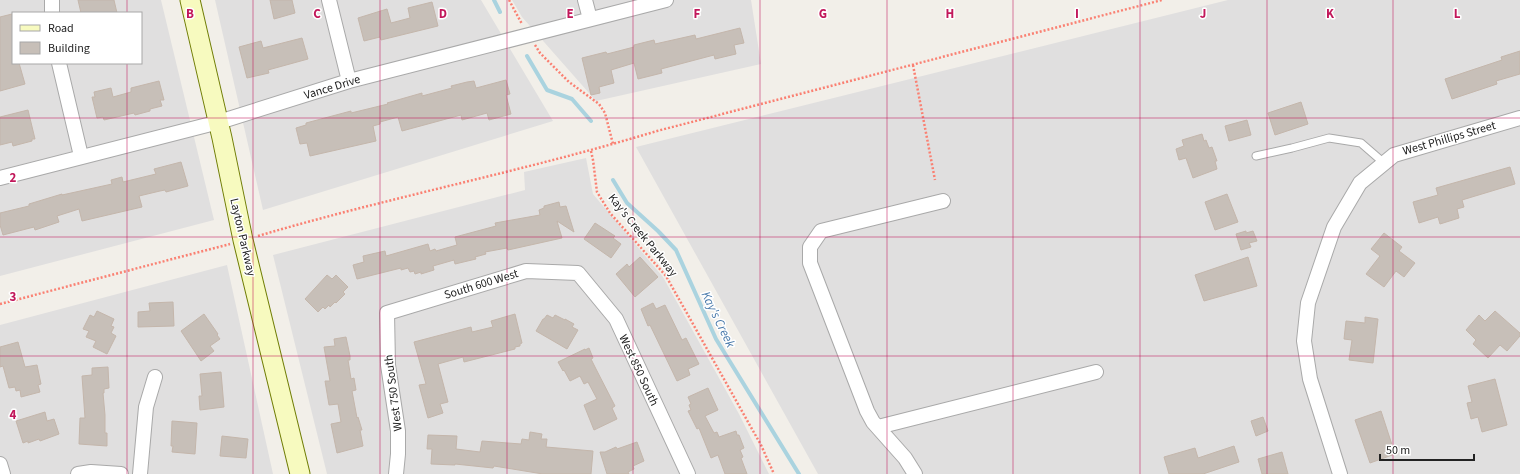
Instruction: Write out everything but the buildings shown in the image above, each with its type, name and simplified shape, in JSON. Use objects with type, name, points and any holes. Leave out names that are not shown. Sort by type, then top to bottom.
[{"type":"main road","name":"Layton Parkway","points":[[190,0],[219,122],[243,240],[300,474]]},
{"type":"street","points":[[52,0],[52,12]]},
{"type":"street","points":[[329,0],[349,81]]},
{"type":"street","points":[[585,0],[590,19]]},
{"type":"street","name":"Vance Drive","points":[[0,178],[81,156],[219,122],[349,81],[666,0]]},
{"type":"street","points":[[59,64],[81,156]]},
{"type":"street","name":"West Phillips Street","points":[[1340,474],[1310,379],[1304,341],[1308,303],[1334,227],[1360,183],[1394,155],[1520,118]]},
{"type":"street","points":[[914,474],[905,458],[866,411],[810,263],[810,247],[821,231],[943,201]]},
{"type":"street","name":"South 600 West","points":[[387,313],[526,271],[578,274]]},
{"type":"street","name":"West 850 South","points":[[578,274],[616,319],[688,474]]},
{"type":"street","name":"West 750 South","points":[[387,313],[388,365],[398,431],[396,474]]},
{"type":"street","points":[[878,427],[1096,372]]},
{"type":"street","points":[[140,474],[146,407],[155,377]]},
{"type":"street","points":[[0,464],[3,474]]},
{"type":"street","points":[[78,474],[91,472],[121,474]]},
{"type":"lane","points":[[1256,156],[1330,138],[1361,143],[1384,163]]},
{"type":"path","points":[[509,0],[521,22]]},
{"type":"path","points":[[268,233],[590,151],[664,129],[1162,0]]},
{"type":"path","points":[[534,44],[540,53],[569,82],[599,104],[605,113],[613,144]]},
{"type":"path","points":[[913,65],[935,180]]},
{"type":"path","name":"Kay's Creek Parkway","points":[[590,151],[593,160],[597,192],[610,213],[666,276],[761,445],[774,474]]},
{"type":"path","points":[[0,304],[228,244]]},
{"type":"shaded area","points":[[0,0],[161,0],[214,220],[0,276]]},
{"type":"shaded area","points":[[215,0],[481,0],[553,121],[263,210]]},
{"type":"shaded area","points":[[512,0],[751,0],[761,64],[596,101],[522,17]]},
{"type":"shaded area","points":[[1228,0],[1520,0],[1520,474],[818,474],[636,147]]},
{"type":"shaded area","points":[[586,158],[593,194],[663,277],[739,414],[769,474],[327,474],[273,255],[525,190],[524,172]]},
{"type":"shaded area","points":[[227,265],[273,474],[0,474],[0,325]]},
{"type":"waterway","name":"Kay's Creek","points":[[494,0],[500,12]]},
{"type":"waterway","name":"Kay's Creek","points":[[527,56],[547,90],[572,99],[591,121]]},
{"type":"waterway","name":"Kay's Creek","points":[[613,180],[627,203],[658,231],[676,250],[716,339],[799,474]]}]
